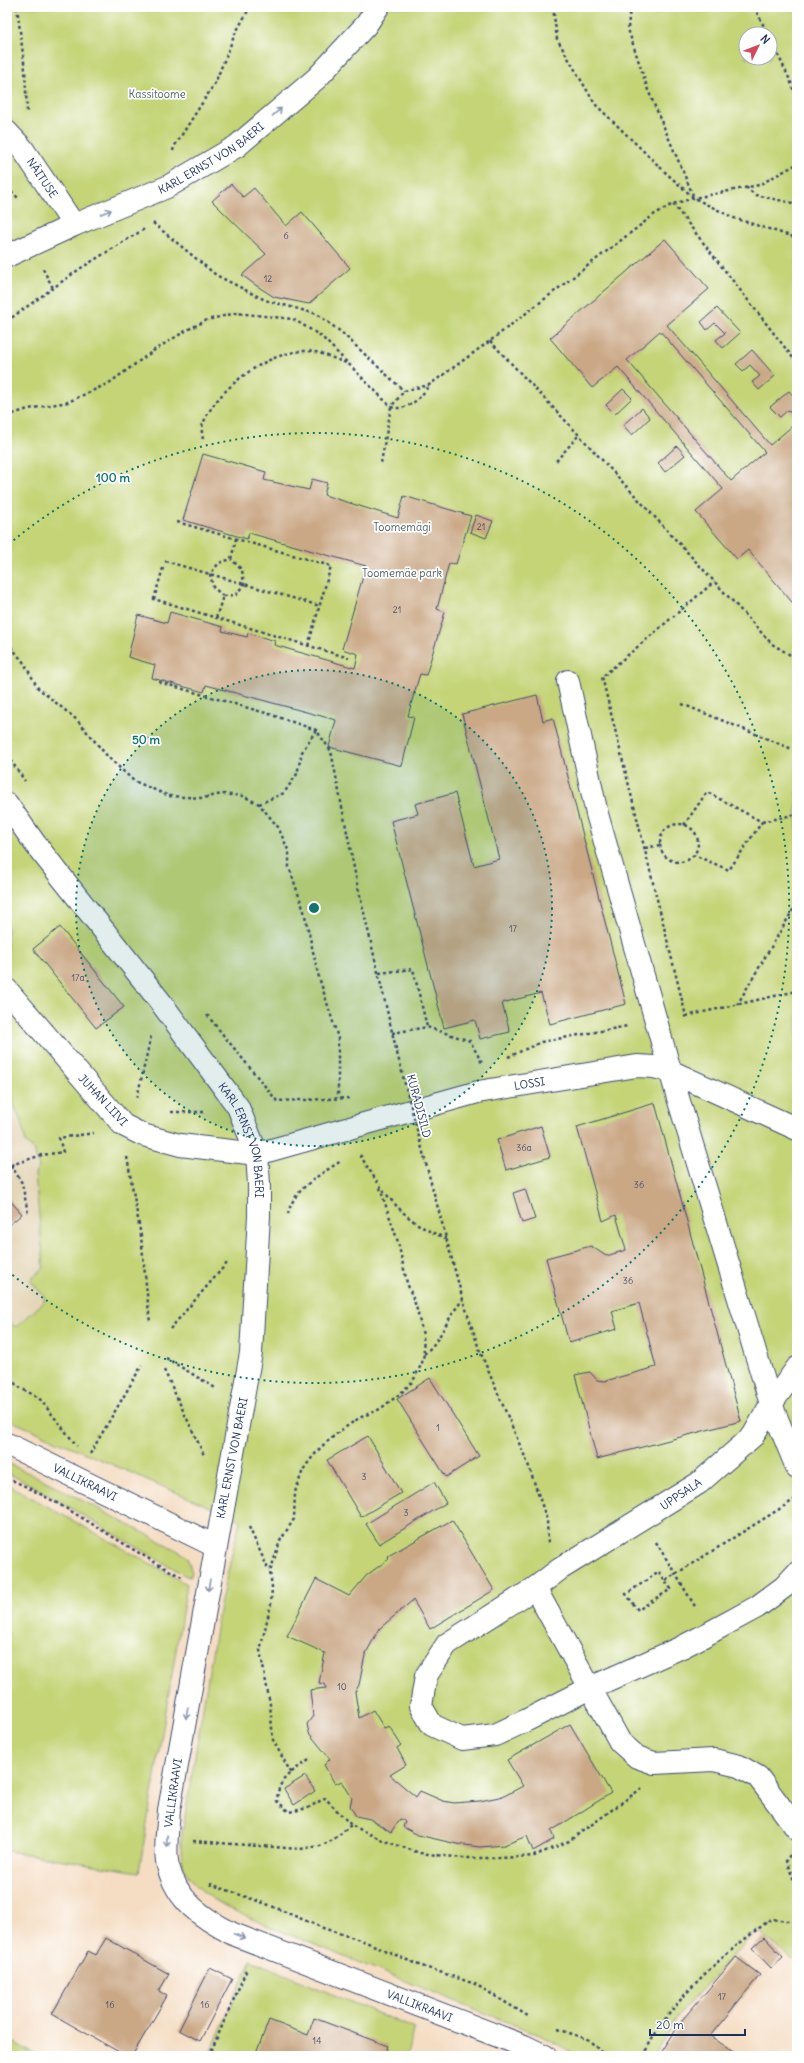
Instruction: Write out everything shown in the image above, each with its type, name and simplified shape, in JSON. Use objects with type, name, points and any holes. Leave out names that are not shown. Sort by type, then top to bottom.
[{"type":"street","name":"KARL ERNST VON BAERI","points":[[7,256],[74,225],[167,187],[237,146],[317,78],[366,25],[378,7]]},
{"type":"street","name":"NÄITUSE","points":[[7,132],[22,148],[74,225]]},
{"type":"street","points":[[568,681],[597,814],[670,1071],[771,1404],[797,1468]]},
{"type":"street","name":"KARL ERNST VON BAERI","points":[[7,804],[36,845],[158,1000],[238,1107],[257,1154],[259,1216],[251,1353],[215,1546]]},
{"type":"street","name":"JUHAN LIIVI","points":[[7,990],[123,1125],[143,1135],[180,1145],[257,1154]]},
{"type":"street","name":"LOSSI","points":[[257,1154],[478,1092],[543,1080],[637,1066],[654,1067],[670,1071],[797,1129]]},
{"type":"street","name":"UPPSALA","points":[[797,1368],[771,1404],[753,1436],[699,1483],[642,1520],[560,1569],[535,1588],[447,1644],[426,1676],[421,1706],[432,1725],[462,1739],[495,1735],[590,1688],[682,1647],[711,1632],[757,1607],[784,1587],[797,1573]]},
{"type":"street","name":"VALLIKRAAVI","points":[[7,1444],[215,1546],[169,1810],[167,1865],[178,1892],[192,1909],[210,1922],[233,1934],[524,2046],[545,2056]]},
{"type":"street","points":[[535,1588],[620,1742],[637,1757],[654,1763],[714,1760],[739,1766],[758,1777],[797,1829]]},
{"type":"path","points":[[17,7],[25,70],[27,115]]},
{"type":"path","points":[[173,152],[174,147],[215,83],[235,34],[250,7]]},
{"type":"path","points":[[553,7],[557,39],[595,104],[666,173],[694,198],[734,218],[797,238]]},
{"type":"path","points":[[630,7],[628,29],[648,90],[694,198]]},
{"type":"path","points":[[754,7],[764,26]]},
{"type":"path","points":[[778,55],[797,99]]},
{"type":"path","points":[[7,416],[28,409],[68,402],[108,383],[156,349],[187,330],[207,320],[236,313],[293,319],[321,336],[391,407],[399,409],[411,404],[422,395],[429,385],[490,341],[655,214],[673,204],[694,198],[758,185],[797,164]]},
{"type":"path","points":[[7,187],[18,198]]},
{"type":"path","points":[[746,187],[755,195],[797,204]]},
{"type":"path","points":[[673,204],[797,363]]},
{"type":"path","points":[[7,321],[81,268],[154,222],[216,275],[265,300],[317,314],[341,332],[404,391]]},
{"type":"path","points":[[41,265],[53,288]]},
{"type":"path","points":[[490,341],[580,434],[772,644],[797,659]]},
{"type":"path","points":[[203,439],[202,426],[214,405],[242,377],[268,361],[287,355],[308,351],[325,355],[348,364]]},
{"type":"path","points":[[381,463],[391,407],[404,391],[429,385]]},
{"type":"path","points":[[556,461],[580,434]]},
{"type":"path","points":[[177,522],[331,566],[308,646]]},
{"type":"path","points":[[231,559],[236,539]]},
{"type":"path","points":[[210,574],[219,563],[231,559]]},
{"type":"path","points":[[210,574],[213,587],[223,596],[236,595],[244,584],[242,570],[231,559]]},
{"type":"path","points":[[165,561],[320,606]]},
{"type":"path","points":[[163,568],[154,599],[349,658]]},
{"type":"path","points":[[686,1016],[602,677],[714,582]]},
{"type":"path","points":[[216,618],[223,596]]},
{"type":"path","points":[[7,642],[24,662],[38,688],[76,720],[108,757],[134,781],[169,796],[203,798],[222,794],[243,796],[259,804],[278,827],[289,852],[290,867],[304,911],[318,974],[338,1038],[338,1098]]},
{"type":"path","points":[[159,682],[269,714],[316,730],[302,752],[298,774],[284,793],[259,804]]},
{"type":"path","points":[[682,704],[797,751]]},
{"type":"path","name":"KURADISILD","points":[[316,730],[331,751],[357,883],[392,1033],[463,1300],[479,1349],[528,1464],[547,1520],[548,1545]]},
{"type":"path","points":[[684,824],[707,792],[762,822],[797,814]]},
{"type":"path","points":[[694,855],[729,870],[762,822]]},
{"type":"path","points":[[684,824],[694,832],[698,843],[694,855],[689,859],[677,862],[665,856],[660,845],[663,833],[667,828],[672,825],[684,824]]},
{"type":"path","points":[[645,848],[660,845]]},
{"type":"path","points":[[737,1005],[797,903]]},
{"type":"path","points":[[379,973],[413,969],[427,1027]]},
{"type":"path","points":[[657,1023],[797,991]]},
{"type":"path","points":[[136,1102],[158,1000]]},
{"type":"path","points":[[392,1033],[427,1027],[470,1041],[485,1068]]},
{"type":"path","points":[[413,1122],[419,1120]]},
{"type":"path","points":[[123,1125],[127,1150],[127,1165],[141,1236],[150,1323]]},
{"type":"path","points":[[11,1165],[42,1155],[63,1152],[59,1138],[91,1134]]},
{"type":"path","points":[[270,1572],[280,1541],[294,1519],[295,1492],[303,1470],[310,1460],[321,1447],[340,1431],[359,1418],[380,1409],[401,1393],[413,1381],[422,1363],[424,1354],[423,1335],[418,1313],[408,1283],[398,1242],[380,1188],[358,1150]]},
{"type":"path","points":[[288,1220],[290,1205],[308,1184],[346,1158]]},
{"type":"path","points":[[7,1160],[22,1183],[28,1213]]},
{"type":"path","points":[[380,1188],[410,1220],[433,1233],[446,1238]]},
{"type":"path","points":[[424,1354],[432,1348],[454,1309],[463,1300]]},
{"type":"path","points":[[166,1358],[222,1393]]},
{"type":"path","points":[[84,1454],[88,1458],[142,1365]]},
{"type":"path","points":[[164,1370],[206,1458],[244,1517],[270,1572],[272,1588],[271,1604],[260,1650],[270,1704],[273,1740],[291,1773]]},
{"type":"path","points":[[7,1373],[17,1386],[39,1398],[80,1449]]},
{"type":"path","points":[[7,1478],[61,1506],[128,1548],[208,1591]]},
{"type":"path","points":[[666,1580],[797,1498]]},
{"type":"path","points":[[642,1520],[711,1632]]},
{"type":"path","points":[[659,1572],[666,1580],[671,1589],[638,1610],[626,1594],[659,1572]]},
{"type":"path","points":[[309,1760],[285,1777],[278,1789],[277,1800],[289,1812],[308,1808],[325,1798],[352,1825],[382,1840],[420,1853],[462,1858],[534,1856],[569,1841],[649,1783],[670,1762]]},
{"type":"path","points":[[188,1841],[300,1849],[320,1846],[332,1840],[352,1825]]},
{"type":"path","points":[[786,1861],[797,1887]]},
{"type":"path","points":[[207,1882],[323,1928],[366,1942],[416,1964],[475,1984],[530,2017]]},
{"type":"path","points":[[643,2056],[654,2034],[673,2008],[721,1958],[771,1919],[797,1922]]},
{"type":"path","points":[[209,2056],[251,1960],[260,1944]]},
{"type":"path","points":[[556,2028],[589,2040],[605,2056]]},
{"type":"shaded area","points":[[7,1078],[16,1091],[42,1175],[47,1299],[16,1327],[7,1321]]},
{"type":"green space","name":"Toomemäe park","points":[[7,7],[797,7],[797,1963],[757,1930],[679,2014],[653,2056],[579,2056],[542,2036],[263,1924],[218,1902],[198,1887],[184,1868],[181,1840],[220,1605],[240,1520],[7,1419],[7,1321],[16,1327],[44,1302],[44,1296],[30,1280],[44,1268],[35,1174],[39,1167],[34,1150],[26,1143],[21,1121],[7,1088]]},
{"type":"green space","points":[[7,1463],[40,1478],[184,1554],[187,1557],[192,1573],[190,1576],[186,1576],[33,1486],[7,1473]]},
{"type":"green space","points":[[7,1484],[187,1584],[139,1872],[7,1851]]},
{"type":"green space","points":[[251,1960],[415,2029],[406,2056],[209,2056]]},
{"type":"green space","points":[[7,2038],[37,2056],[7,2056]]},
{"type":"building","points":[[231,184],[243,197],[254,188],[286,226],[302,212],[350,268],[309,304],[274,297],[254,284],[242,275],[266,254],[212,201]]},
{"type":"building","points":[[665,239],[709,289],[667,325],[770,445],[797,422],[797,608],[748,550],[737,559],[696,512],[723,489],[618,367],[592,388],[550,338]],"holes":[[[660,331],[765,452],[731,481],[627,360]]]},
{"type":"building","points":[[717,308],[740,333],[723,348],[716,340],[725,333],[715,323],[707,330],[701,322]]},
{"type":"building","points":[[752,350],[775,376],[759,390],[752,382],[760,376],[750,365],[743,371],[736,364]]},
{"type":"building","points":[[623,389],[632,398],[615,414],[606,405]]},
{"type":"building","points":[[789,391],[797,400],[797,420],[788,410],[780,417],[770,407]]},
{"type":"building","points":[[642,408],[650,418],[632,435],[623,425]]},
{"type":"building","points":[[677,446],[685,455],[665,472],[658,463]]},
{"type":"building","points":[[203,454],[266,472],[264,480],[309,490],[312,479],[327,483],[324,495],[398,518],[404,496],[471,516],[456,564],[449,563],[437,609],[445,612],[426,675],[420,674],[413,697],[408,716],[414,717],[402,766],[329,747],[336,720],[206,685],[204,692],[152,678],[155,665],[128,657],[138,615],[167,623],[170,612],[223,627],[222,631],[247,637],[248,633],[275,641],[274,645],[355,668],[358,654],[342,649],[366,566],[249,533],[247,539],[183,520]]},
{"type":"building","points":[[476,515],[493,521],[486,538],[470,532]]},
{"type":"building","points":[[537,695],[543,721],[553,718],[626,1004],[550,1024],[541,993],[502,1003],[510,1032],[480,1039],[475,1020],[444,1028],[391,821],[418,814],[415,804],[455,793],[474,866],[499,859],[462,714]]},
{"type":"building","points":[[60,927],[124,1007],[96,1028],[33,949]]},
{"type":"building","points":[[655,1103],[741,1421],[597,1459],[575,1375],[590,1372],[597,1380],[605,1381],[656,1367],[639,1303],[612,1311],[617,1329],[569,1343],[546,1258],[591,1246],[606,1256],[626,1250],[616,1215],[603,1221],[577,1127]]},
{"type":"building","points":[[541,1126],[550,1157],[506,1170],[497,1140]]},
{"type":"building","points":[[525,1189],[535,1219],[522,1223],[513,1193]]},
{"type":"building","points":[[7,1197],[22,1214],[7,1227]]},
{"type":"building","points":[[430,1378],[479,1456],[446,1477],[397,1399]]},
{"type":"building","points":[[368,1436],[401,1493],[361,1517],[327,1460]]},
{"type":"building","points":[[434,1482],[446,1503],[379,1544],[366,1524]]},
{"type":"building","points":[[452,1520],[494,1590],[430,1629],[413,1600],[379,1629],[365,1655],[359,1685],[355,1692],[359,1718],[373,1710],[384,1728],[389,1726],[401,1745],[397,1748],[406,1765],[390,1775],[416,1797],[420,1791],[443,1801],[454,1803],[480,1801],[504,1796],[523,1786],[507,1760],[570,1724],[611,1793],[551,1831],[554,1839],[533,1851],[527,1836],[504,1845],[480,1847],[457,1844],[418,1835],[403,1827],[405,1821],[400,1819],[391,1832],[370,1819],[356,1816],[350,1806],[352,1798],[342,1781],[335,1784],[324,1765],[330,1759],[309,1733],[307,1724],[313,1716],[310,1690],[326,1688],[325,1684],[319,1683],[325,1653],[287,1636],[316,1579],[349,1596],[367,1575],[389,1559],[388,1556]]},
{"type":"building","points":[[305,1776],[315,1791],[294,1805],[284,1789]]},
{"type":"building","points":[[764,1937],[783,1957],[771,1968],[752,1948]]},
{"type":"building","points":[[106,1938],[169,1974],[159,1991],[167,1996],[132,2056],[126,2056],[52,2014],[88,1951],[96,1955]]},
{"type":"building","points":[[736,1957],[760,1975],[710,2036],[740,2056],[659,2056],[683,2019]]},
{"type":"building","points":[[210,1968],[232,1979],[200,2041],[179,2030]]},
{"type":"building","points":[[314,2018],[388,2046],[384,2056],[255,2056],[269,2020],[308,2035]]},
{"type":"park label","name":"Kassitoome","points":[[157,94]]},
{"type":"park label","name":"Toomemägi","points":[[402,527]]}]
